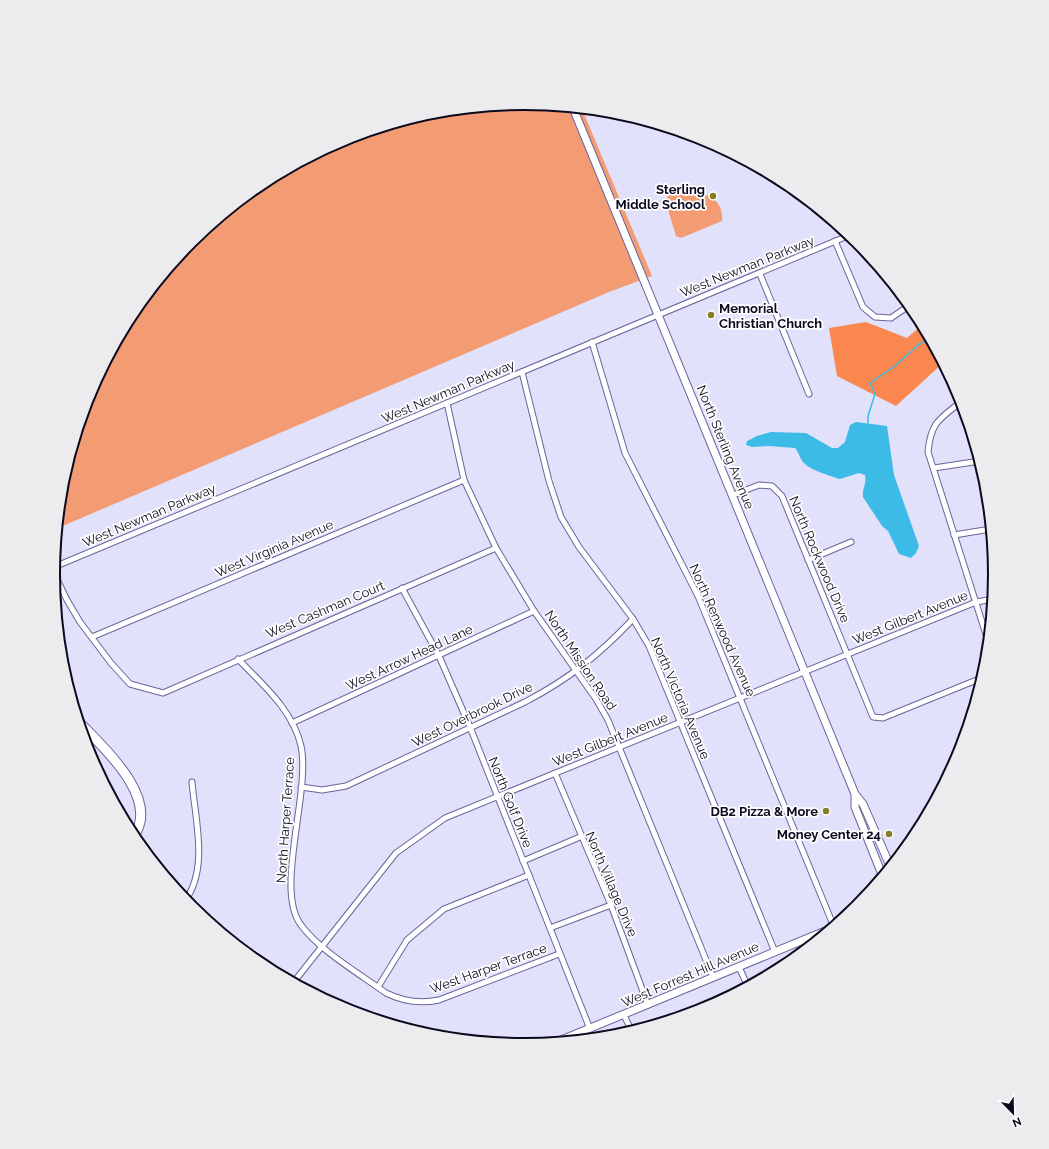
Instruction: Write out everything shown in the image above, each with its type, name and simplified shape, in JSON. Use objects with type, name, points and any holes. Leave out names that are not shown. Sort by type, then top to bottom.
[{"type":"highway","points":[[87,731],[122,767],[129,777],[138,802],[139,812],[136,829]]},
{"type":"main road","name":"North Sterling Avenue","points":[[575,113],[659,314],[855,796],[855,807],[881,872]]},
{"type":"main road","name":"North Sterling Avenue","points":[[855,796],[863,804],[889,863]]},
{"type":"main road","name":"West Forrest Hill Avenue","points":[[571,1036],[819,933]]},
{"type":"street","name":"West Newman Parkway","points":[[60,564],[659,314],[760,274],[844,237]]},
{"type":"street","points":[[835,241],[863,307],[876,317],[891,318],[905,308]]},
{"type":"street","points":[[760,274],[809,394]]},
{"type":"street","name":"North Renwood Avenue","points":[[592,342],[625,453],[698,596],[832,923]]},
{"type":"street","name":"North Victoria Avenue","points":[[522,372],[549,482],[561,517],[579,547],[633,619],[649,646],[775,952]]},
{"type":"street","name":"North Mission Road","points":[[447,403],[464,480],[496,548],[534,611],[608,720],[713,977]]},
{"type":"street","points":[[957,405],[938,420],[930,434],[928,452],[985,632]]},
{"type":"street","points":[[934,468],[975,462]]},
{"type":"street","name":"West Virginia Avenue","points":[[92,637],[464,480]]},
{"type":"street","name":"North Rockwood Drive","points":[[733,495],[759,485],[772,486],[782,496],[873,717],[882,718],[976,680]]},
{"type":"street","points":[[954,535],[987,530]]},
{"type":"street","points":[[808,560],[851,542]]},
{"type":"street","name":"West Cashman Court","points":[[92,637],[130,684],[163,692],[496,548]]},
{"type":"street","points":[[60,586],[67,600],[92,637]]},
{"type":"street","name":"North Golf Drive","points":[[402,588],[439,656],[470,727],[496,797],[529,875],[559,954],[590,1029]]},
{"type":"street","name":"West Gilbert Avenue","points":[[297,979],[322,946],[360,901],[396,853],[445,818],[976,602],[988,600]]},
{"type":"street","name":"West Arrow Head Lane","points":[[292,723],[534,611]]},
{"type":"street","name":"West Overbrook Drive","points":[[301,788],[322,790],[346,786],[526,702],[553,687],[607,647],[633,619]]},
{"type":"street","name":"North Harper Terrace","points":[[238,659],[284,709],[292,723],[301,746],[301,788],[291,897],[300,925],[322,946]]},
{"type":"street","name":"North Village Drive","points":[[555,773],[580,837],[611,905],[648,1005]]},
{"type":"street","points":[[189,895],[197,876],[199,852],[192,782]]},
{"type":"street","points":[[523,861],[580,837]]},
{"type":"street","points":[[378,987],[408,940],[444,909],[529,875]]},
{"type":"street","points":[[550,928],[611,905]]},
{"type":"street","name":"West Harper Terrace","points":[[322,946],[378,987],[397,998],[409,1002],[430,1002],[439,1000],[559,954]]},
{"type":"street","points":[[739,966],[746,983]]},
{"type":"street","points":[[624,1015],[629,1027]]},
{"type":"shaded area","points":[[524,110],[584,114],[652,276],[609,292],[63,526],[69,484],[76,454],[95,397],[122,342],[138,316],[175,268],[218,225],[266,188],[292,172],[347,145],[404,126],[464,114]]},
{"type":"shaded area","points":[[690,190],[703,193],[714,199],[720,208],[722,221],[681,238],[676,236],[665,200],[669,195]]},
{"type":"shaded area","points":[[866,322],[907,338],[918,328],[940,366],[896,406],[837,376],[829,328]]},
{"type":"water","points":[[856,422],[887,426],[894,475],[919,546],[916,553],[911,558],[899,554],[888,531],[882,526],[863,497],[865,475],[859,473],[840,479],[821,473],[808,466],[803,462],[795,448],[769,446],[752,447],[746,445],[747,441],[771,432],[806,433],[832,448],[838,448],[845,442],[850,425]]},
{"type":"waterway","points":[[868,423],[868,416],[875,394],[870,383],[895,366],[918,345],[926,340]]},
{"type":"place","name":"Sterling Middle School","points":[[713,196]]},
{"type":"place","name":"Memorial Christian Church","points":[[711,315]]},
{"type":"place","name":"DB2 Pizza & More","points":[[826,811]]},
{"type":"place","name":"Money Center 24","points":[[889,834]]}]
